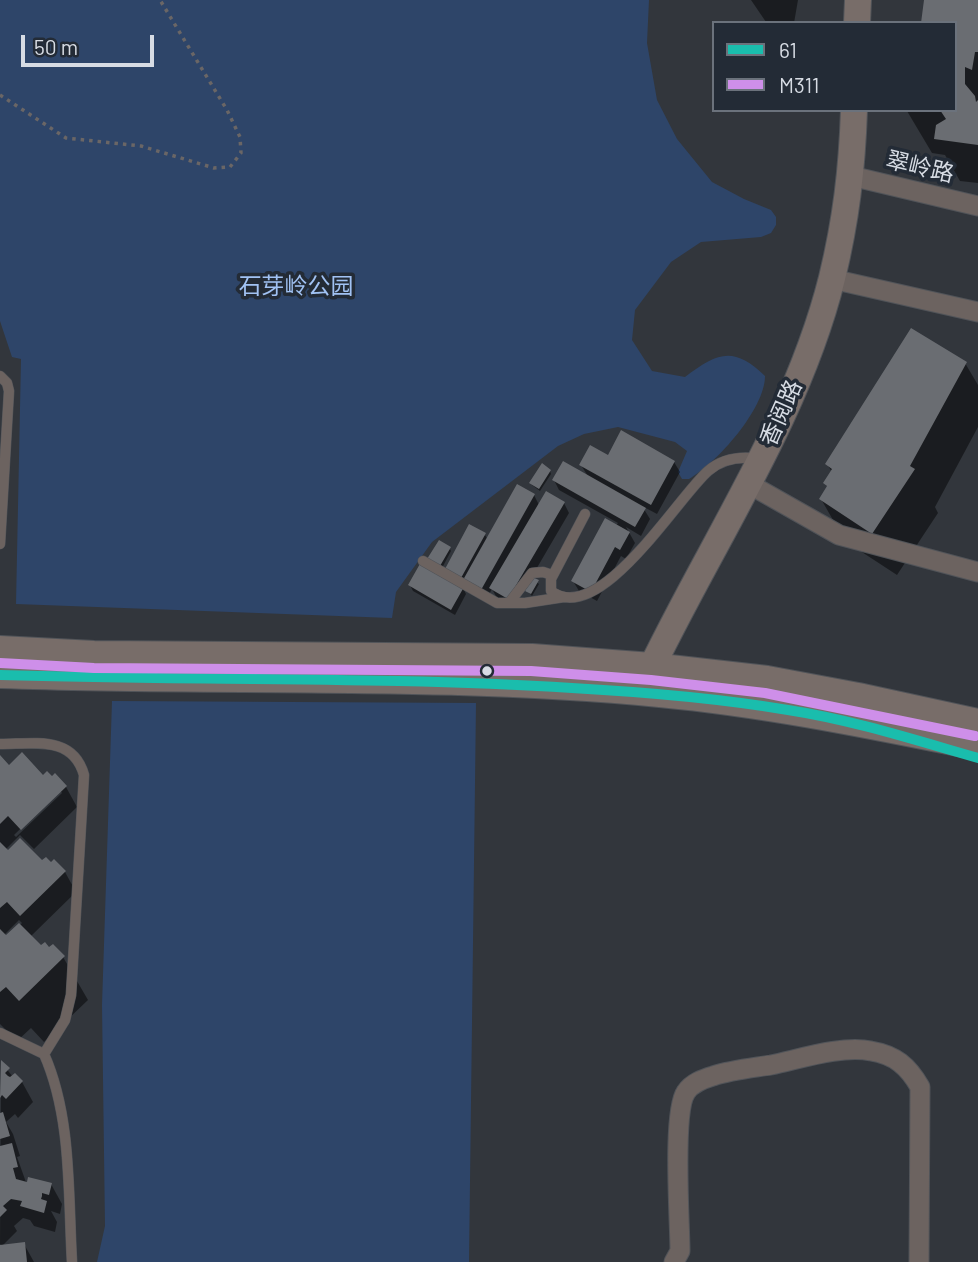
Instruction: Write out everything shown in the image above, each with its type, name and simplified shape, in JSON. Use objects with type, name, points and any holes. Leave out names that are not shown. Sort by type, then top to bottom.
[{"type":"main road","points":[[857,21],[858,0]]},
{"type":"main road","name":"香阅路","points":[[640,692],[748,484],[804,360],[832,279],[851,176],[854,112]]},
{"type":"main road","points":[[0,649],[94,654],[532,657],[652,666],[767,679],[978,722]]},
{"type":"main road","points":[[0,675],[110,679],[459,681],[640,692],[739,703],[978,747]]},
{"type":"main road","points":[[859,696],[978,713]]},
{"type":"main road","points":[[850,722],[978,758]]},
{"type":"street","name":"翠岭路","points":[[851,176],[978,206]]},
{"type":"street","points":[[832,279],[978,312]]},
{"type":"street","points":[[748,484],[839,535],[978,572]]},
{"type":"street","points":[[674,1262],[680,1251],[680,1108],[685,1094],[693,1084],[715,1075],[853,1049],[868,1050],[897,1059],[910,1070],[920,1087],[919,1262]]},
{"type":"lane","points":[[0,376],[7,383],[9,391],[0,544]]},
{"type":"lane","points":[[423,561],[497,603],[592,592],[605,585],[629,562],[709,470],[736,458],[760,459]]},
{"type":"lane","points":[[564,597],[557,596],[549,585],[585,514]]},
{"type":"lane","points":[[509,603],[532,573],[552,575]]},
{"type":"lane","points":[[0,744],[51,744],[63,747],[81,763],[84,775],[71,995],[65,1020],[44,1054]]},
{"type":"lane","points":[[0,1033],[44,1054],[54,1077],[62,1108],[72,1262]]},
{"type":"path","points":[[0,95],[66,138],[141,146],[214,168],[229,167],[241,153],[240,137],[227,110],[160,0]]},
{"type":"green space","name":"石芽岭公园","points":[[0,0],[649,0],[647,43],[657,100],[677,139],[712,182],[771,210],[776,217],[776,225],[771,233],[761,237],[701,242],[671,262],[635,310],[632,340],[652,371],[685,377],[716,358],[734,356],[744,360],[765,376],[757,404],[738,434],[713,461],[689,479],[682,479],[678,472],[687,451],[675,442],[618,427],[584,434],[558,446],[432,542],[396,592],[392,618],[16,604],[21,359],[12,357],[0,321]]},
{"type":"green space","points":[[112,701],[476,703],[469,1262],[97,1262],[105,1226],[102,1005]]},
{"type":"building","points":[[924,0],[978,0],[978,52],[975,52],[972,70],[965,67],[965,84],[975,96],[976,102],[978,100],[978,145],[934,139],[936,125],[946,119],[941,112],[957,112],[957,21],[921,21]]},
{"type":"building","points":[[911,328],[967,362],[910,466],[915,469],[872,534],[819,499],[827,486],[823,483],[832,469],[825,464]]},
{"type":"building","points":[[621,430],[675,461],[651,505],[579,465],[590,445],[608,455]]},
{"type":"building","points":[[563,461],[646,508],[635,527],[552,480]]},
{"type":"building","points":[[542,463],[551,470],[539,489],[529,483]]},
{"type":"building","points":[[517,484],[535,494],[481,590],[463,580]]},
{"type":"building","points":[[546,491],[565,502],[508,599],[489,588]]},
{"type":"building","points":[[605,518],[630,532],[620,550],[615,547],[591,592],[571,581]]},
{"type":"building","points":[[469,524],[486,533],[461,578],[445,569]]},
{"type":"building","points":[[439,540],[451,547],[440,566],[427,559]]},
{"type":"building","points":[[421,562],[464,587],[451,610],[408,585]]},
{"type":"building","points":[[532,577],[539,580],[531,594],[525,591]]},
{"type":"building","points":[[22,752],[43,775],[47,771],[52,776],[55,773],[67,786],[21,830],[8,816],[0,824],[0,755],[9,765]]},
{"type":"building","points":[[20,838],[42,860],[46,857],[51,862],[54,859],[66,871],[20,916],[7,902],[0,908],[0,842],[8,850]]},
{"type":"building","points":[[19,923],[41,945],[45,942],[49,947],[53,944],[65,956],[19,1001],[6,987],[0,992],[0,929],[6,935]]},
{"type":"building","points":[[1,1060],[10,1068],[5,1073],[8,1076],[15,1073],[23,1081],[6,1099],[2,1095],[0,1098]]},
{"type":"building","points":[[3,1112],[10,1136],[0,1139],[0,1113]]},
{"type":"building","points":[[12,1143],[18,1167],[13,1168],[16,1179],[27,1182],[28,1177],[52,1183],[49,1195],[42,1193],[41,1199],[47,1201],[44,1213],[20,1206],[22,1201],[11,1199],[3,1206],[7,1210],[0,1217],[0,1146]]},
{"type":"building","points":[[25,1242],[27,1262],[0,1262],[0,1245]]},
{"type":"transit line","name":"M311","points":[[0,663],[94,668],[531,671],[651,680],[765,693],[975,736]]},
{"type":"transit line","name":"61","points":[[0,675],[501,684],[653,694],[734,702],[812,714],[978,758]]}]
